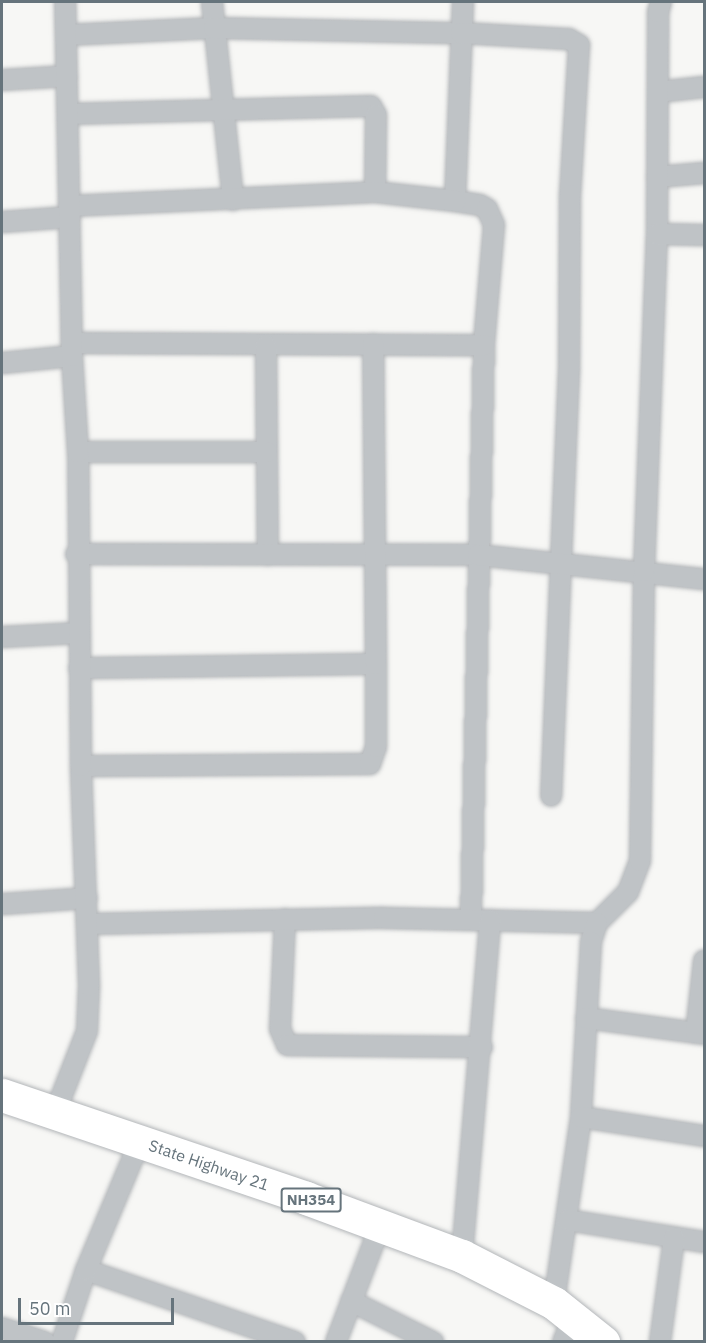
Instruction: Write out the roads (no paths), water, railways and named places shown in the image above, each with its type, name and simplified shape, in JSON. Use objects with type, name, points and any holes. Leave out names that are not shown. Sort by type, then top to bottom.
[{"type":"highway","name":"State Highway 21","points":[[2,1095],[140,1141],[462,1256],[563,1320],[603,1341]]},
{"type":"street","points":[[55,1113],[87,1031],[89,924],[81,766],[76,554],[78,452],[72,350],[65,2]]},
{"type":"street","points":[[212,2],[233,200]]},
{"type":"street","points":[[455,201],[463,2]]},
{"type":"street","points":[[563,1320],[567,1220],[581,1117],[591,942],[597,922],[628,892],[640,861],[644,571],[657,234],[661,2]]},
{"type":"street","points":[[66,35],[214,28],[461,33],[569,39],[579,45],[570,195],[563,561],[551,796]]},
{"type":"street","points":[[2,80],[67,76]]},
{"type":"street","points":[[658,92],[705,87]]},
{"type":"street","points":[[68,114],[371,106],[376,115],[375,192]]},
{"type":"street","points":[[657,177],[705,173]]},
{"type":"street","points":[[2,222],[69,211],[375,192],[455,201],[480,205],[487,209],[494,225],[484,345],[478,555],[482,1047],[462,1256]]},
{"type":"street","points":[[657,234],[705,236]]},
{"type":"street","points":[[2,363],[72,350],[373,344],[484,345]]},
{"type":"street","points":[[81,766],[370,764],[376,747],[377,552],[373,344]]},
{"type":"street","points":[[266,346],[268,555]]},
{"type":"street","points":[[78,452],[267,452]]},
{"type":"street","points":[[76,554],[268,555],[377,552],[478,555],[563,561],[705,579]]},
{"type":"street","points":[[2,636],[78,633]]},
{"type":"street","points":[[79,668],[376,664]]},
{"type":"street","points":[[2,904],[87,898]]},
{"type":"street","points":[[89,924],[285,919],[480,919],[597,922]]},
{"type":"street","points":[[285,919],[280,1029],[287,1045],[482,1047]]},
{"type":"street","points":[[586,1018],[700,1034],[705,960]]},
{"type":"street","points":[[581,1117],[705,1136]]},
{"type":"street","points":[[62,1341],[86,1270],[140,1141]]},
{"type":"street","points":[[567,1220],[705,1242]]},
{"type":"street","points":[[336,1341],[380,1226]]},
{"type":"street","points":[[660,1341],[674,1238]]},
{"type":"street","points":[[86,1270],[295,1341]]},
{"type":"street","points":[[351,1301],[434,1341]]},
{"type":"street","points":[[2,1328],[45,1341]]}]
